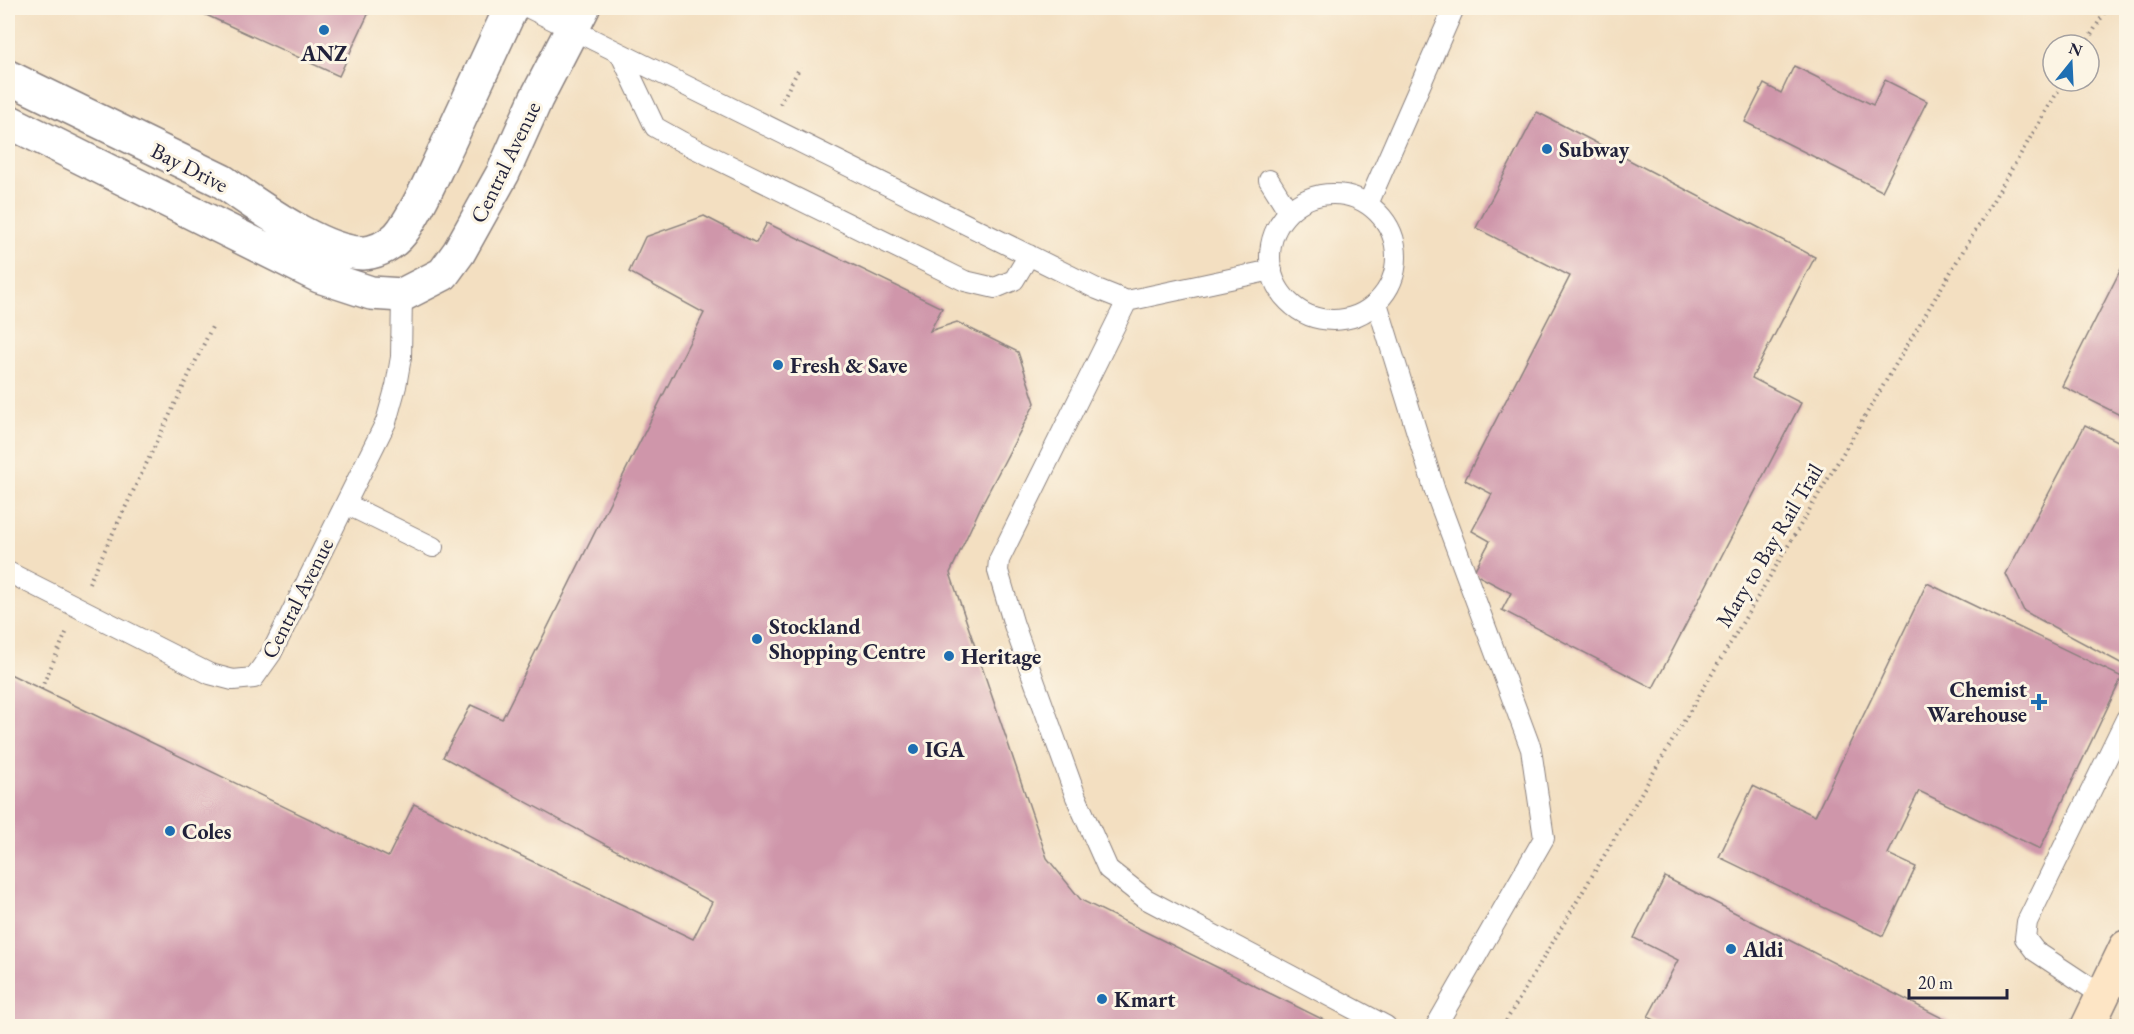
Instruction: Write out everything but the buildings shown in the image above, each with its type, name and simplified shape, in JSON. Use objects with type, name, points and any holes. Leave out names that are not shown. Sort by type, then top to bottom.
[{"type":"main road","points":[[2088,1026],[2127,947]]},
{"type":"street","name":"Bay Drive","points":[[8,77],[222,181],[254,203],[323,243],[348,252],[372,252],[393,242],[408,222],[431,180],[511,8]]},
{"type":"street","name":"Central Avenue","points":[[386,294],[443,274],[459,252],[503,173],[536,99],[578,19]]},
{"type":"street","name":"Bay Drive","points":[[8,122],[319,276],[386,294]]},
{"type":"lane","points":[[529,8],[578,19],[620,53],[1127,302],[1272,270]]},
{"type":"lane","points":[[1368,204],[1454,8]]},
{"type":"lane","points":[[620,53],[655,127],[682,142],[965,281],[995,288],[1014,280],[1029,255]]},
{"type":"lane","points":[[1269,180],[1289,212]]},
{"type":"lane","points":[[1327,194],[1349,195],[1368,204],[1384,219],[1394,237],[1397,258],[1386,292],[1377,303],[1361,314],[1343,320],[1324,319],[1305,314],[1290,303],[1278,288],[1272,270],[1270,249],[1276,228],[1289,212],[1307,199],[1327,194]]},
{"type":"lane","name":"Central Avenue","points":[[8,572],[210,674],[233,680],[254,678],[271,654],[386,422],[401,357],[386,294]]},
{"type":"lane","points":[[1127,302],[999,560],[998,571],[1014,625],[1076,796],[1108,869],[1146,898],[1386,1026]]},
{"type":"lane","points":[[1377,303],[1435,491],[1531,749],[1544,838],[1436,1026]]},
{"type":"lane","points":[[346,504],[433,547]]},
{"type":"lane","points":[[2103,996],[2035,951],[2025,938],[2027,922],[2127,719]]},
{"type":"path","points":[[2092,33],[2107,8]]},
{"type":"path","points":[[768,126],[800,67]]},
{"type":"path","name":"Mary to Bay Rail Trail","points":[[1503,1026],[2057,93]]},
{"type":"path","points":[[41,689],[212,327]]},
{"type":"place","name":"ANZ","points":[[324,30]]},
{"type":"place","name":"Subway","points":[[1547,149]]},
{"type":"place","name":"Fresh & Save","points":[[778,365]]},
{"type":"place","name":"Stockland Shopping Centre","points":[[757,639]]},
{"type":"place","name":"Heritage","points":[[949,656]]},
{"type":"place","name":"Chemist Warehouse","points":[[2039,702]]},
{"type":"place","name":"IGA","points":[[913,749]]},
{"type":"place","name":"Coles","points":[[170,831]]},
{"type":"place","name":"Aldi","points":[[1731,949]]},
{"type":"place","name":"Kmart","points":[[1102,999]]}]
